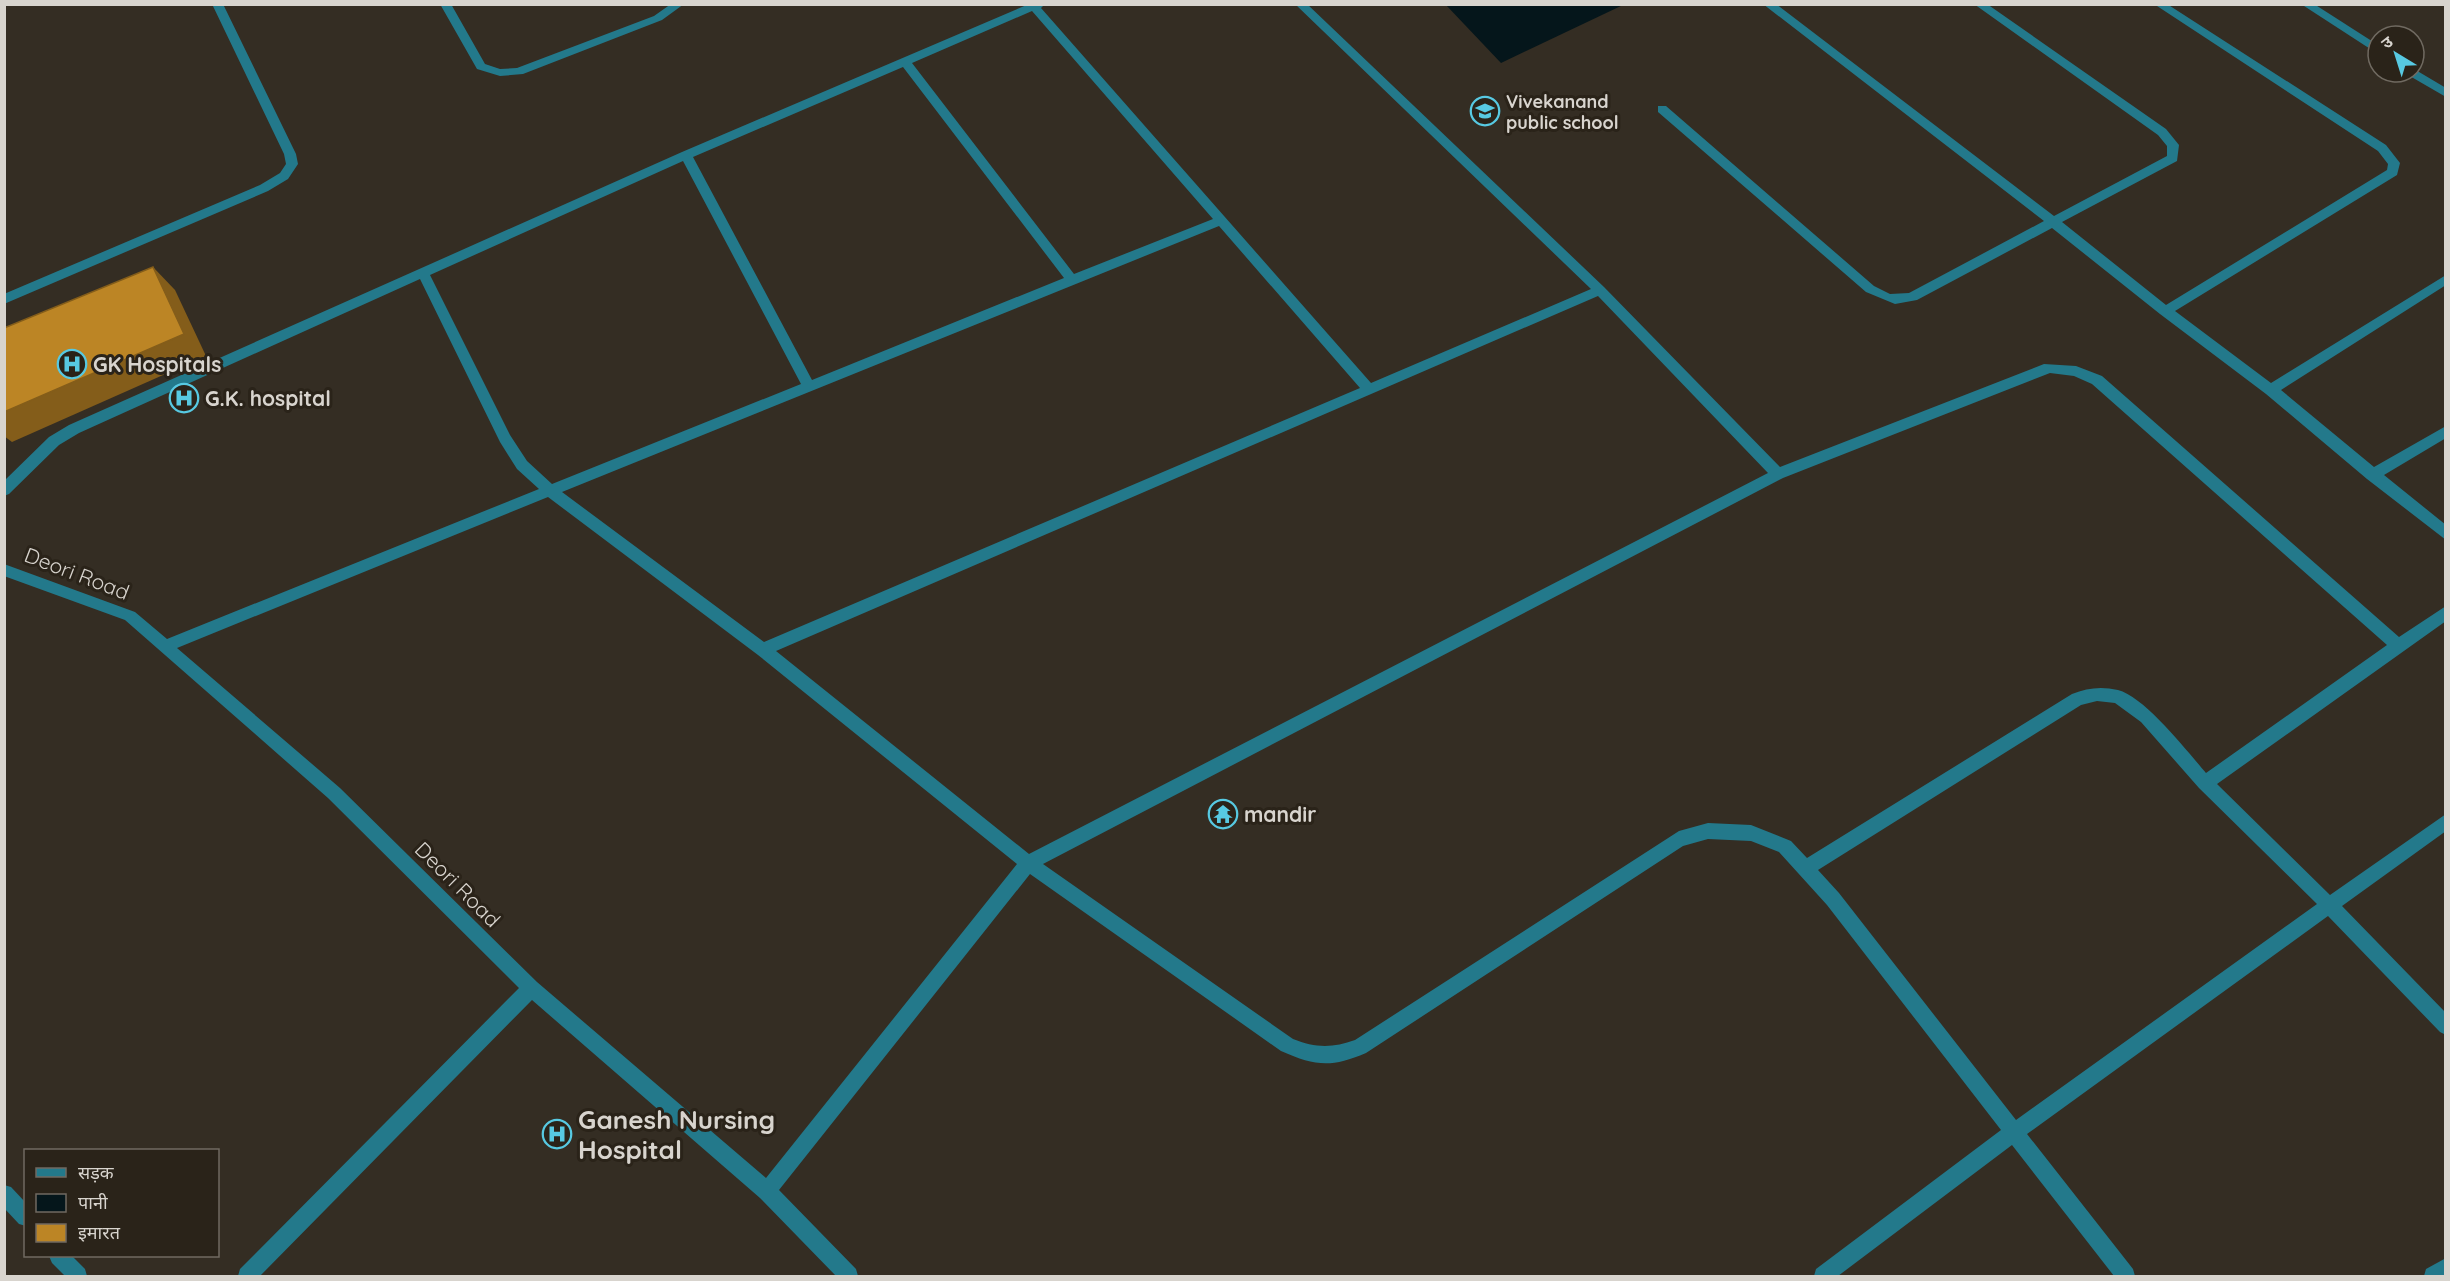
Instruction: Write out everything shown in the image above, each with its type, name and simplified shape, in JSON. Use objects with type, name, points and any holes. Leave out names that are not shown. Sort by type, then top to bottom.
[{"type":"street","points":[[4,299],[264,188],[284,176],[292,164],[290,154],[217,4]]},
{"type":"street","points":[[446,4],[481,66],[491,72],[503,74],[519,71],[658,18],[680,4]]},
{"type":"street","points":[[1300,4],[1600,290],[1778,474]]},
{"type":"street","points":[[1768,4],[2052,221],[2165,311],[2271,390],[2372,476],[2445,534]]},
{"type":"street","points":[[1662,109],[1870,289],[1885,298],[1900,300],[1912,297],[2173,158],[2173,145],[2162,132],[1979,4]]},
{"type":"street","points":[[2159,4],[2382,148],[2394,163],[2393,172],[2165,311]]},
{"type":"street","points":[[2306,4],[2366,42]]},
{"type":"street","points":[[4,490],[54,441],[74,429],[686,155],[1037,6],[1369,389]]},
{"type":"street","points":[[905,62],[1071,279]]},
{"type":"street","points":[[2426,81],[2445,93]]},
{"type":"street","points":[[686,155],[808,385]]},
{"type":"street","points":[[165,646],[1221,220]]},
{"type":"street","points":[[423,273],[506,438],[522,465],[549,490],[763,650],[1028,863],[1287,1045],[1312,1056],[1338,1055],[1360,1047],[1679,839],[1708,831],[1751,833],[1785,846],[1833,899],[2126,1276]]},
{"type":"street","points":[[2271,390],[2445,279]]},
{"type":"street","points":[[763,650],[1600,290]]},
{"type":"street","points":[[767,1191],[1028,863],[1778,474],[2049,368],[2076,371],[2097,380],[2397,645]]},
{"type":"street","points":[[2372,476],[2445,431]]},
{"type":"street","name":"Deori Road","points":[[4,570],[130,616],[334,793],[531,988],[767,1191],[849,1276]]},
{"type":"street","points":[[2205,783],[2445,612]]},
{"type":"street","points":[[1806,868],[2077,699],[2097,694],[2118,697],[2146,717],[2205,783],[2328,904],[2445,1026]]},
{"type":"street","points":[[1823,1276],[2014,1132],[2445,821]]},
{"type":"street","points":[[247,1276],[531,988]]},
{"type":"street","points":[[4,1194],[24,1215]]},
{"type":"street","points":[[60,1257],[78,1276]]},
{"type":"water","points":[[1446,5],[1623,5],[1501,63]]},
{"type":"building","points":[[153,267],[184,334],[4,412],[4,328]]},
{"type":"place","name":"Vivekanand public school","points":[[1485,111]]},
{"type":"place","name":"GK Hospitals","points":[[72,364]]},
{"type":"place","name":"G.K. hospital","points":[[184,398]]},
{"type":"place","name":"mandir","points":[[1223,814]]},
{"type":"place","name":"Ganesh Nursing Hospital","points":[[557,1134]]}]
